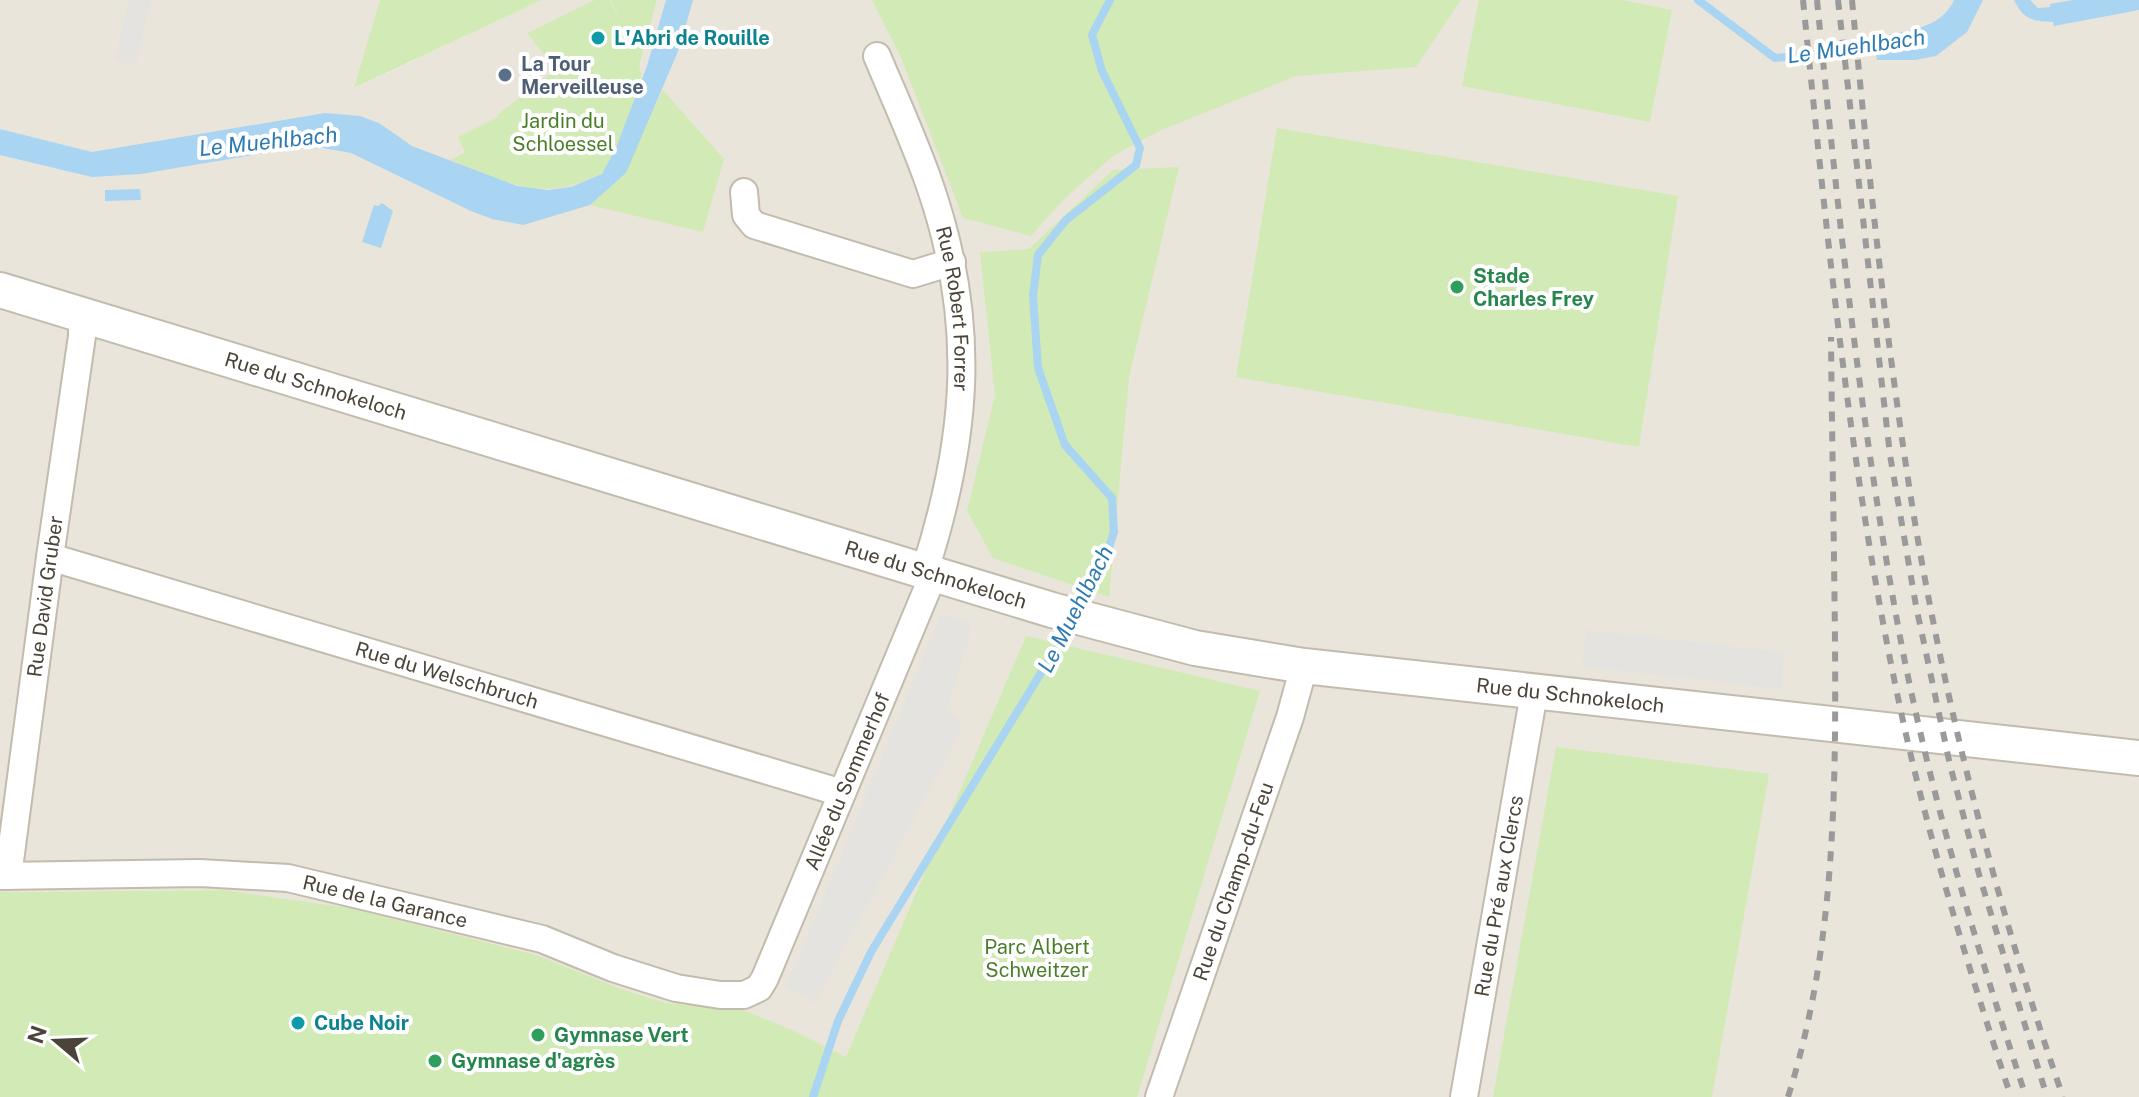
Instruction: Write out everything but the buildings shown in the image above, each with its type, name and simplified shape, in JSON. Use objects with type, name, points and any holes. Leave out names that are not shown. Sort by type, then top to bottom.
[{"type":"street","name":"Rue Robert Forrer","points":[[877,56],[930,187],[952,262],[962,323],[962,396],[948,490],[930,571]]},
{"type":"street","points":[[744,192],[746,215],[754,225],[913,274],[952,262]]},
{"type":"street","name":"Rue du Schnokeloch","points":[[0,290],[1052,610],[1195,648],[1304,666],[1534,693],[2139,758]]},
{"type":"street","name":"Rue David Gruber","points":[[4,876],[82,336],[82,317]]},
{"type":"street","name":"Rue du Welschbruch","points":[[50,557],[842,793]]},
{"type":"street","name":"Allée du Sommerhof","points":[[759,988],[842,793],[930,571]]},
{"type":"street","name":"Rue du Champ-du-Feu","points":[[1159,1097],[1290,717],[1304,666]]},
{"type":"street","name":"Rue du Pré aux Clercs","points":[[1464,1097],[1534,693]]},
{"type":"street","name":"Rue de la Garance","points":[[4,876],[200,873],[288,878],[542,939],[613,968],[676,988],[720,995],[744,995],[759,988]]},
{"type":"shaded area","points":[[0,0],[380,0],[355,88],[542,0],[611,0],[640,66],[657,0],[2139,0],[2139,1097],[982,1097],[846,1057],[743,1010],[666,1003],[616,987],[223,890],[0,892]]},
{"type":"shaded area","points":[[128,0],[151,0],[136,66],[115,61]]},
{"type":"shaded area","points":[[941,614],[971,623],[948,707],[963,727],[815,1003],[786,987]]},
{"type":"shaded area","points":[[1586,630],[1784,652],[1782,689],[1582,666]]},
{"type":"green space","points":[[380,0],[542,0],[354,88]]},
{"type":"green space","name":"Jardin du Schloessel","points":[[595,0],[610,0],[623,28],[611,0],[657,0],[639,68],[642,75],[620,140],[603,172],[568,186],[534,188],[501,180],[451,160],[465,152],[458,137],[498,117],[556,70],[527,33]]},
{"type":"green space","points":[[872,0],[1461,0],[1416,67],[1296,76],[1159,131],[1113,156],[1064,199],[1031,236],[963,218],[902,60]]},
{"type":"green space","points":[[1479,0],[1622,0],[1672,10],[1650,122],[1462,86]]},
{"type":"green space","name":"Jardin du Schloessel","points":[[663,90],[724,159],[703,232],[590,205],[626,173],[642,131]]},
{"type":"green space","name":"Stade Charles Frey","points":[[1277,128],[1678,196],[1639,447],[1236,377]]},
{"type":"green space","points":[[1179,167],[1129,377],[1109,597],[993,558],[967,511],[995,395],[980,252],[1029,249],[1113,170]]},
{"type":"green space","name":"Parc Albert Schweitzer","points":[[1026,636],[1260,691],[1137,1097],[0,1097],[0,892],[223,890],[349,908],[536,955],[666,1003],[743,1010],[846,1057]]},
{"type":"green space","points":[[1556,747],[1769,774],[1712,1097],[1493,1097]]},
{"type":"water","points":[[666,0],[693,0],[679,49],[626,173],[590,205],[523,225],[471,211],[351,153],[323,148],[282,150],[141,174],[92,177],[0,155],[0,129],[92,152],[325,113],[360,116],[379,123],[412,146],[517,186],[548,190],[571,187],[602,174],[616,148],[647,66]]},
{"type":"water","points":[[1954,0],[1983,0],[1967,32],[1936,56],[1915,60],[1877,60],[1873,38],[1930,24],[1948,10]]},
{"type":"water","points":[[2014,0],[2030,0],[2038,8],[2073,0],[2139,0],[2139,10],[2054,26],[2053,22],[2034,20],[2025,15]]},
{"type":"water","points":[[140,189],[141,200],[105,201],[105,190]]},
{"type":"water","points":[[382,203],[393,211],[381,248],[362,242],[374,205]]},
{"type":"waterway","name":"Le Muehlbach","points":[[1078,610],[1104,563],[1114,532],[1112,498],[1065,445],[1038,368],[1033,296],[1038,255],[1066,220],[1136,165],[1140,148],[1102,71],[1092,35],[1110,0]]},
{"type":"waterway","name":"Le Muehlbach","points":[[1698,0],[1775,58],[1886,48]]},
{"type":"waterway","name":"Le Muehlbach","points":[[813,1097],[838,1021],[871,952],[1072,622]]},
{"type":"railway","points":[[1803,0],[1842,355],[1882,620],[1936,855],[2011,1097]]},
{"type":"railway","points":[[1817,0],[1862,402],[1901,642],[1926,758],[1956,872],[2026,1097]]},
{"type":"railway","points":[[1838,0],[1890,455],[1916,606],[1950,765],[1980,878],[2047,1097]]},
{"type":"railway","points":[[1852,0],[1887,331],[1929,601],[1960,745],[1997,887],[2063,1097]]},
{"type":"railway","points":[[1788,1097],[1804,1041],[1815,985],[1830,871],[1835,756],[1831,337]]},
{"type":"place","name":"L'Abri de Rouille","points":[[598,38]]},
{"type":"place","name":"La Tour Merveilleuse","points":[[505,75]]},
{"type":"place","name":"Stade Charles Frey","points":[[1457,287]]},
{"type":"place","name":"Cube Noir","points":[[298,1023]]},
{"type":"place","name":"Gymnase Vert","points":[[538,1035]]},
{"type":"place","name":"Gymnase d'agrès","points":[[435,1061]]}]
